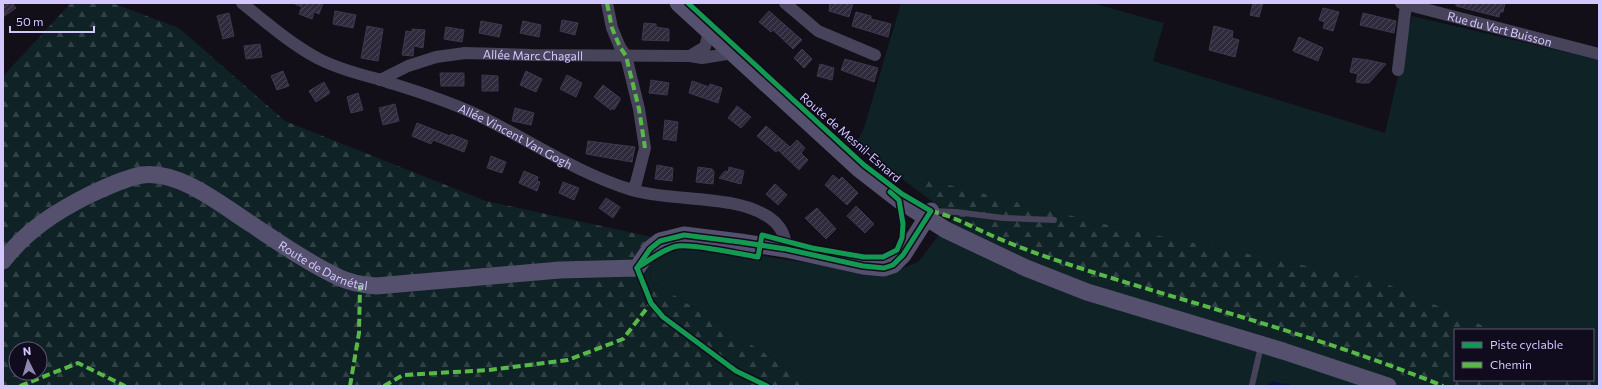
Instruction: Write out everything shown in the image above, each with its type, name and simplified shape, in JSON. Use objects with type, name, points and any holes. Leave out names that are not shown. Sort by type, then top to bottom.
[{"type":"main road","name":"Route de Mesnil-Esnard","points":[[678,3],[860,169],[928,214]]},
{"type":"main road","name":"Route de Mesnil-Esnard","points":[[688,3],[864,165],[928,214]]},
{"type":"main road","name":"Route de Darnétal","points":[[3,261],[29,232],[73,203],[110,185],[142,175],[164,176],[198,189],[297,254],[339,278],[360,285],[389,286],[560,270],[637,268],[645,254],[656,244],[666,238],[677,236],[704,236],[786,249]]},
{"type":"main road","points":[[786,249],[863,266],[884,268],[893,265],[903,255],[928,214],[978,244],[1026,268],[1087,292],[1261,345],[1388,386]]},
{"type":"street","name":"Allée Vincent Van Gogh","points":[[242,3],[280,34],[321,59],[447,102],[472,113],[593,177],[652,195],[731,204],[758,212],[769,218],[778,226],[786,239],[786,249]]},
{"type":"street","points":[[607,3],[612,28],[620,47],[626,56],[639,109],[645,148],[636,184],[632,190]]},
{"type":"street","points":[[785,3],[818,31],[875,55]]},
{"type":"street","points":[[1398,70],[1404,4]]},
{"type":"street","name":"Rue du Vert Buisson","points":[[1404,4],[1599,54]]},
{"type":"street","points":[[690,56],[705,47],[709,32]]},
{"type":"street","name":"Allée Marc Chagall","points":[[380,80],[408,66],[436,57],[465,53],[690,56],[702,58],[733,53]]},
{"type":"lane","points":[[928,214],[956,212],[1004,218],[1054,220]]},
{"type":"lane","points":[[1252,385],[1261,345]]},
{"type":"green space","points":[[71,3],[112,3],[179,28],[285,121],[486,201],[675,242],[654,254],[649,279],[816,386],[3,386],[3,76]]},
{"type":"green space","points":[[901,3],[1092,3],[1164,23],[1153,61],[1385,133],[1412,16],[1599,60],[1599,386],[816,386],[649,279],[654,254],[675,242],[885,275],[918,262],[953,217],[855,144],[863,131]]},
{"type":"green space","points":[[929,180],[1116,227],[1380,281],[1491,329],[1454,329],[1454,381],[1587,381],[1593,384],[1599,384],[1599,386],[1432,386],[1343,353],[1270,329],[1080,274],[968,223],[921,186]]},
{"type":"water","points":[[1273,381],[1297,386],[1265,386]]},
{"type":"building","points":[[3,3],[12,3],[16,8],[3,17]]},
{"type":"building","points":[[293,3],[323,3],[319,14],[314,12],[312,19],[299,14],[302,7]]},
{"type":"building","points":[[830,3],[853,3],[849,17],[829,11]]},
{"type":"building","points":[[1253,3],[1263,3],[1259,17],[1250,15]]},
{"type":"building","points":[[1456,3],[1505,3],[1503,12],[1500,12],[1499,17],[1456,6]]},
{"type":"building","points":[[1323,8],[1339,12],[1333,31],[1323,28],[1325,22],[1319,20]]},
{"type":"building","points":[[335,11],[356,15],[353,28],[333,24]]},
{"type":"building","points":[[769,11],[802,40],[793,49],[773,30],[771,32],[759,22]]},
{"type":"building","points":[[856,12],[871,16],[871,19],[891,24],[888,37],[852,26]]},
{"type":"building","points":[[229,13],[234,36],[223,39],[217,16]]},
{"type":"building","points":[[1363,13],[1396,21],[1394,33],[1360,25]]},
{"type":"building","points":[[562,20],[578,23],[575,35],[560,31]]},
{"type":"building","points":[[481,21],[502,25],[499,37],[479,33]]},
{"type":"building","points":[[523,21],[541,25],[539,37],[520,33]]},
{"type":"building","points":[[644,23],[656,24],[656,27],[669,29],[669,41],[642,40]]},
{"type":"building","points":[[367,26],[383,29],[378,61],[361,58]]},
{"type":"building","points":[[1214,26],[1233,31],[1232,38],[1239,40],[1235,57],[1209,50]]},
{"type":"building","points":[[446,27],[464,30],[462,42],[444,39]]},
{"type":"building","points":[[412,29],[425,30],[423,48],[414,46],[413,56],[402,55],[406,31],[412,32]]},
{"type":"building","points":[[1299,37],[1323,48],[1318,61],[1293,51]]},
{"type":"building","points":[[260,44],[262,57],[246,59],[244,46]]},
{"type":"building","points":[[802,49],[812,59],[804,68],[794,58]]},
{"type":"building","points":[[1353,58],[1386,64],[1369,83],[1361,83],[1356,82],[1358,74],[1350,72]]},
{"type":"building","points":[[845,59],[878,68],[874,82],[841,70]]},
{"type":"building","points":[[820,64],[834,68],[832,80],[817,76]]},
{"type":"building","points":[[283,71],[289,86],[277,90],[271,76]]},
{"type":"building","points":[[526,71],[542,79],[536,92],[520,85]]},
{"type":"building","points":[[440,73],[464,73],[464,86],[441,86]]},
{"type":"building","points":[[482,75],[498,76],[498,91],[482,91]]},
{"type":"building","points":[[567,75],[582,83],[576,97],[560,89]]},
{"type":"building","points":[[651,80],[669,83],[667,95],[649,93]]},
{"type":"building","points":[[692,81],[709,87],[710,84],[722,88],[718,103],[689,93]]},
{"type":"building","points":[[324,82],[330,93],[316,102],[309,91]]},
{"type":"building","points":[[603,85],[620,98],[614,110],[612,108],[611,110],[594,97]]},
{"type":"building","points":[[358,93],[363,110],[351,113],[347,97]]},
{"type":"building","points":[[395,104],[399,121],[383,125],[379,108]]},
{"type":"building","points":[[737,106],[751,117],[741,128],[728,118]]},
{"type":"building","points":[[515,108],[534,113],[531,125],[512,121]]},
{"type":"building","points":[[665,120],[678,122],[676,141],[663,139]]},
{"type":"building","points":[[417,123],[450,136],[451,134],[468,141],[464,152],[433,140],[431,144],[412,136]]},
{"type":"building","points":[[766,126],[790,147],[797,140],[805,148],[801,153],[808,160],[799,170],[778,150],[776,152],[757,136]]},
{"type":"building","points":[[588,141],[635,147],[632,162],[586,154]]},
{"type":"building","points":[[491,156],[506,162],[502,173],[487,168]]},
{"type":"building","points":[[657,165],[673,168],[672,181],[655,179]]},
{"type":"building","points":[[698,167],[712,169],[714,172],[713,184],[696,182]]},
{"type":"building","points":[[729,167],[744,171],[741,184],[719,178],[725,171],[728,172]]},
{"type":"building","points":[[524,171],[538,177],[537,181],[540,182],[537,191],[519,183]]},
{"type":"building","points":[[833,175],[839,180],[842,177],[858,193],[847,205],[825,185]]},
{"type":"building","points":[[563,182],[579,188],[574,200],[559,193]]},
{"type":"building","points":[[775,184],[787,195],[778,205],[766,194]]},
{"type":"building","points":[[606,198],[620,207],[613,218],[599,208]]},
{"type":"building","points":[[856,206],[874,224],[865,233],[847,216]]},
{"type":"building","points":[[817,208],[836,229],[826,239],[805,218]]},
{"type":"marked path","points":[[607,3],[612,28],[620,47],[626,56],[639,109],[645,148]]},
{"type":"marked path","points":[[931,211],[955,219],[1030,251],[1089,271],[1356,353],[1443,386]]},
{"type":"marked path","points":[[350,386],[359,333],[360,285]]},
{"type":"marked path","points":[[384,386],[403,375],[489,370],[568,360],[623,339],[651,303]]},
{"type":"marked path","points":[[20,386],[78,363],[125,386]]},
{"type":"cycle path","points":[[637,268],[650,249],[660,241],[684,235],[786,249],[863,266],[884,268],[893,265],[903,255],[931,211],[902,194],[864,165],[688,3]]},
{"type":"cycle path","points":[[640,266],[663,251],[678,246],[706,248],[758,257],[762,235],[812,248],[864,257],[883,257],[897,250],[902,238],[903,224],[899,200],[890,192]]},
{"type":"cycle path","points":[[637,268],[651,303],[663,317],[736,371],[767,386]]}]
